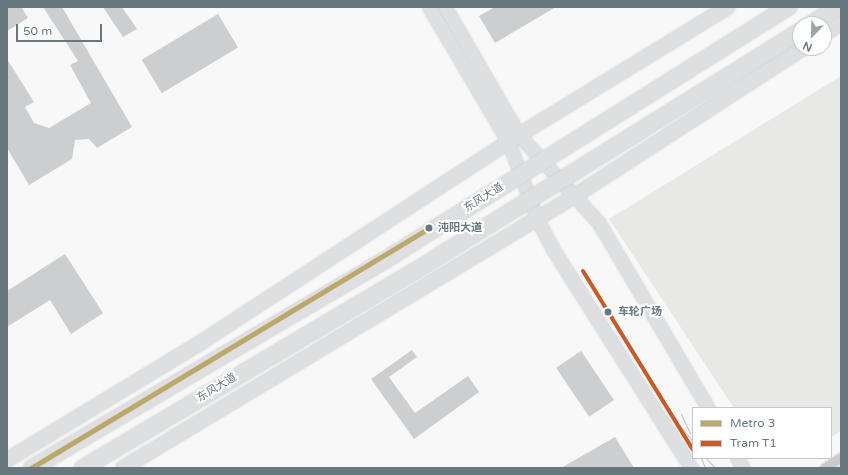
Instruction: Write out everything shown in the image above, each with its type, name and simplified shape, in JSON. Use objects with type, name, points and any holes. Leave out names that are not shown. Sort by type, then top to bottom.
[{"type":"highway","name":"东风大道","points":[[32,468],[393,255],[789,7]]},
{"type":"highway","points":[[824,16],[838,7]]},
{"type":"highway","name":"东风大道","points":[[83,468],[415,271],[792,36]]},
{"type":"main road","points":[[429,7],[514,139],[599,223],[707,407]]},
{"type":"main road","points":[[445,7],[514,139],[537,219],[691,468]]},
{"type":"main road","points":[[7,460],[200,343],[514,139],[728,7]]},
{"type":"main road","points":[[832,29],[841,23]]},
{"type":"main road","points":[[123,468],[573,197],[792,55]]},
{"type":"main road","points":[[738,459],[743,468]]},
{"type":"street","points":[[824,468],[841,456]]},
{"type":"shaded area","points":[[841,76],[841,431],[832,436],[832,407],[733,407],[609,219]]},
{"type":"building","points":[[7,7],[21,7],[28,18],[7,31]]},
{"type":"building","points":[[43,7],[62,7],[132,127],[97,148],[89,139],[75,140],[72,159],[29,185],[7,148],[7,59],[34,102],[25,107],[34,123],[49,128],[91,103],[70,65],[78,61]]},
{"type":"building","points":[[103,7],[122,7],[137,29],[123,37]]},
{"type":"building","points":[[495,7],[556,7],[495,43],[479,16]]},
{"type":"building","points":[[218,14],[238,47],[162,93],[142,60]]},
{"type":"building","points":[[65,254],[103,313],[71,334],[50,300],[7,327],[7,291]]},
{"type":"building","points":[[412,350],[417,357],[389,377],[415,413],[468,376],[479,392],[414,439],[371,379]]},
{"type":"building","points":[[581,351],[614,400],[589,417],[556,368]]},
{"type":"building","points":[[615,437],[634,468],[561,468]]},
{"type":"tram line","name":"T1","points":[[583,271],[692,448]]},
{"type":"tram line","points":[[681,414],[690,433]]},
{"type":"tram line","points":[[674,419],[692,441]]},
{"type":"tram line","points":[[701,459],[705,468]]},
{"type":"tram line","points":[[707,459],[714,467]]},
{"type":"metro line","name":"3","points":[[31,468],[431,227]]},
{"type":"place","name":"沌阳大道","points":[[429,228]]},
{"type":"place","name":"车轮广场","points":[[608,312]]}]
